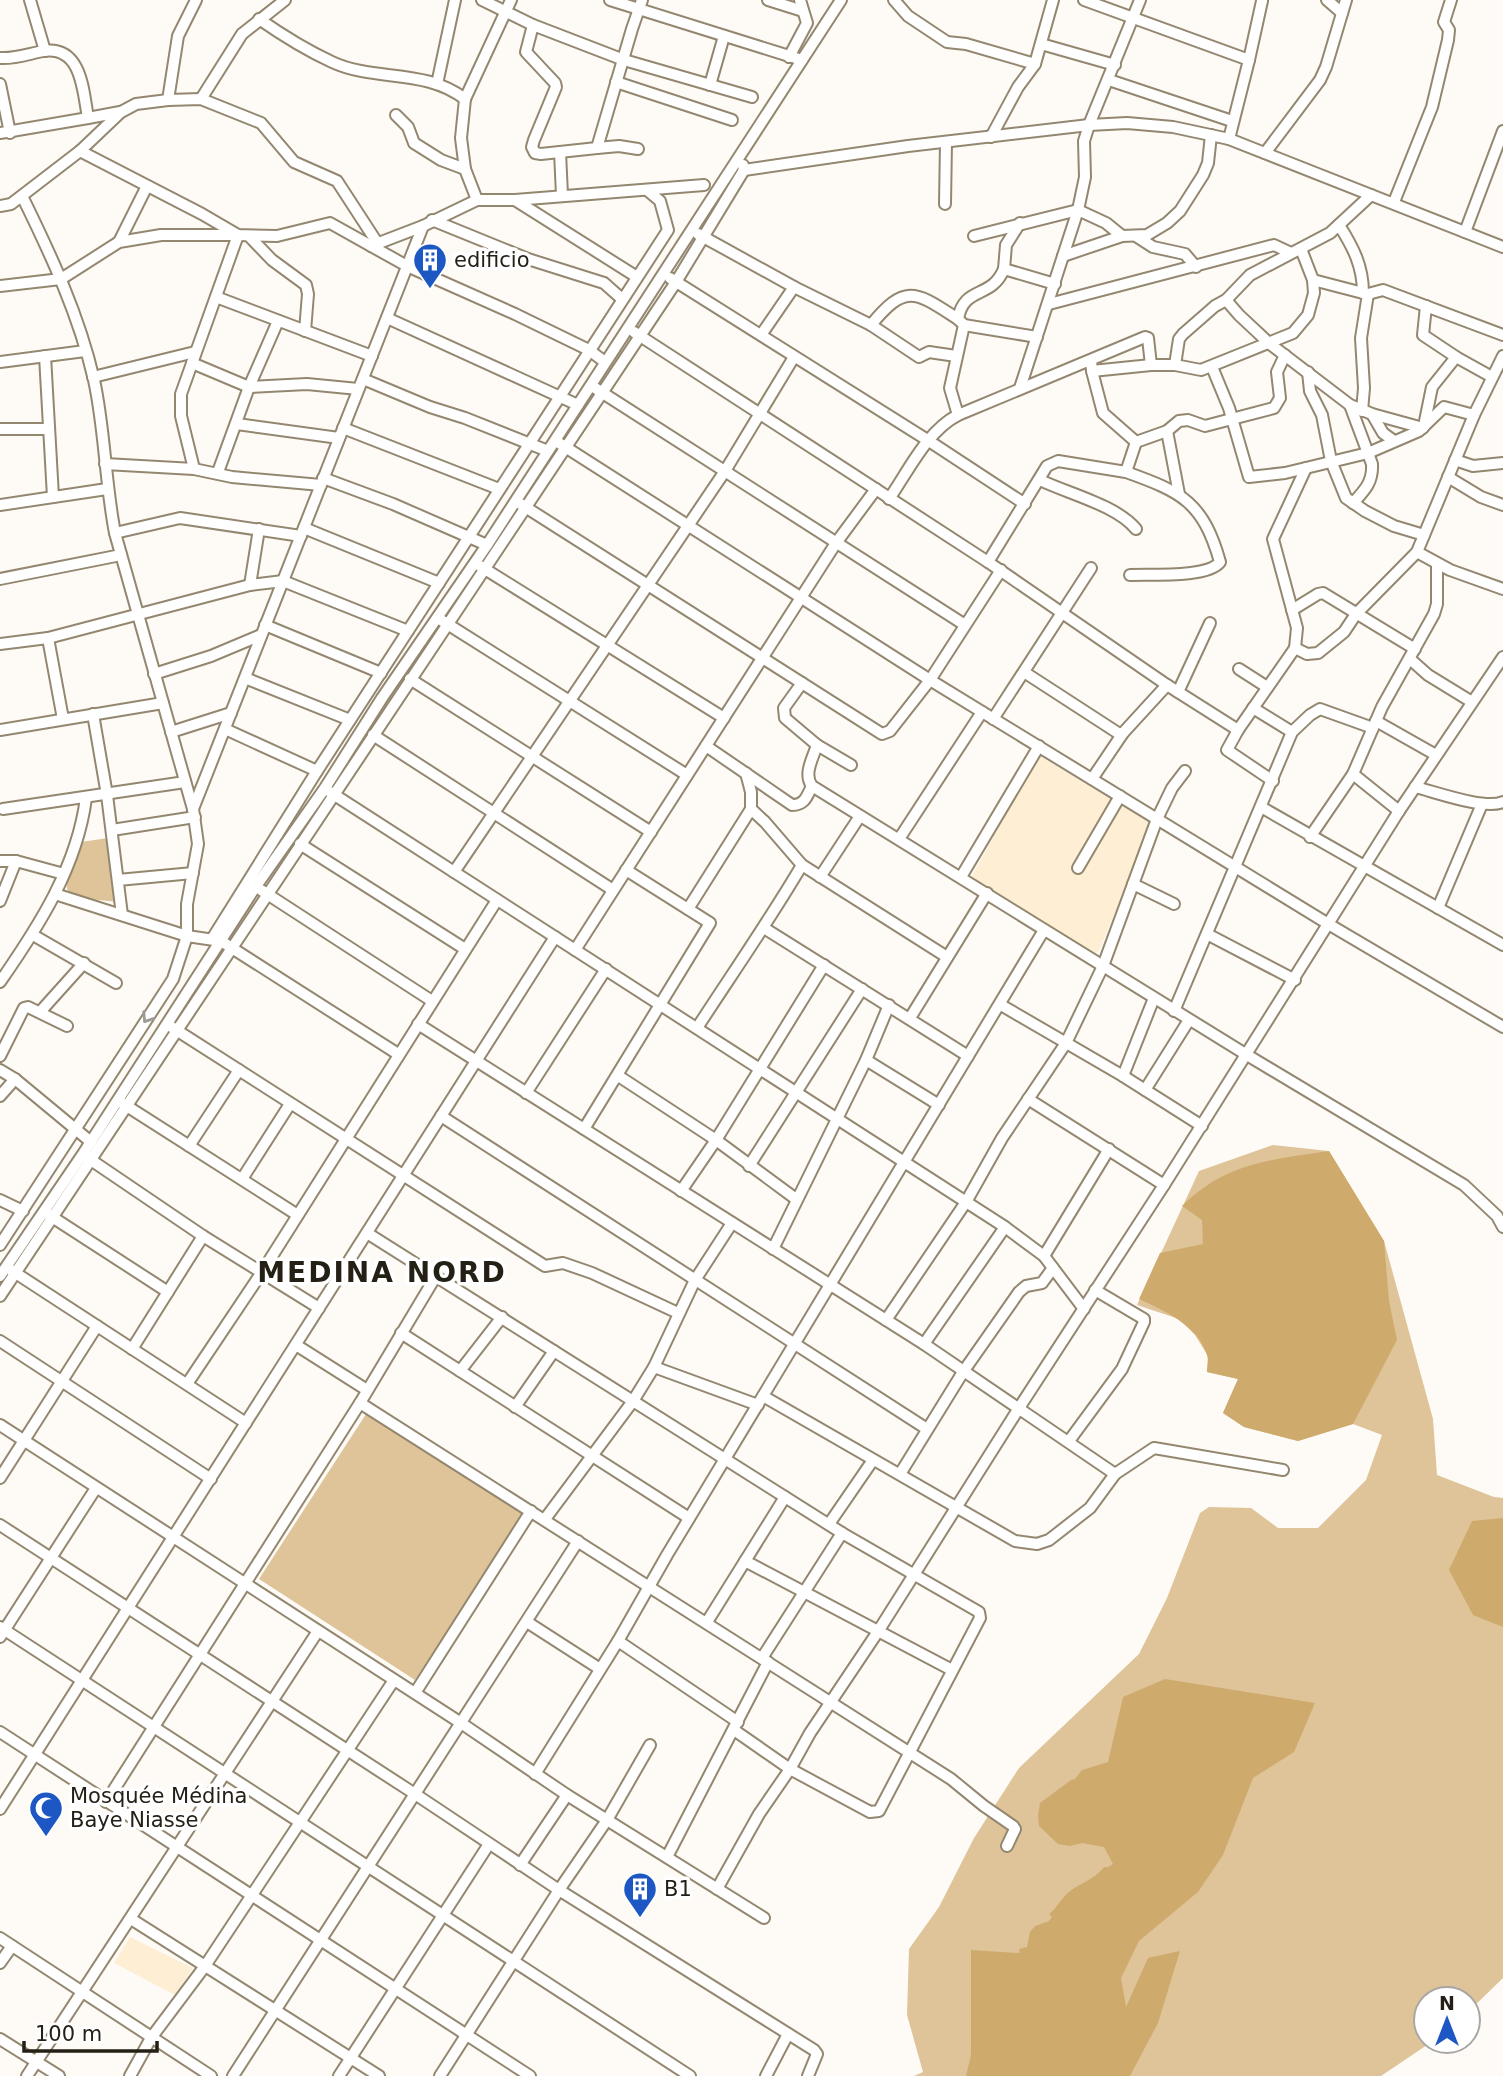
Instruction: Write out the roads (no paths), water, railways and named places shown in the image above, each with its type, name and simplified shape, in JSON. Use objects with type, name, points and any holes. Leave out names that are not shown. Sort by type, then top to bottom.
[{"type":"street","points":[[30,0],[45,51]]},
{"type":"street","points":[[169,100],[178,36],[196,0]]},
{"type":"street","points":[[201,99],[235,42],[258,19],[285,0]]},
{"type":"street","points":[[437,84],[455,0]]},
{"type":"street","points":[[482,0],[533,25],[624,60],[752,97]]},
{"type":"street","points":[[477,201],[465,169],[461,138],[465,99],[511,0]]},
{"type":"street","points":[[610,0],[641,4],[724,36],[802,60]]},
{"type":"street","points":[[768,0],[802,6],[807,23],[789,57]]},
{"type":"street","points":[[222,942],[267,894],[300,844],[382,698],[442,621],[520,504],[590,385],[841,0]]},
{"type":"street","points":[[894,0],[908,16],[947,42],[966,44],[1035,64]]},
{"type":"street","points":[[991,137],[1018,87],[1035,64],[1053,0]]},
{"type":"street","points":[[1084,0],[1249,60]]},
{"type":"street","points":[[1020,388],[1078,210],[1085,177],[1084,141],[1140,0]]},
{"type":"street","points":[[1229,139],[1262,0]]},
{"type":"street","points":[[1326,0],[1342,13]]},
{"type":"street","points":[[1265,153],[1320,80],[1346,0]]},
{"type":"street","points":[[1394,202],[1432,107],[1448,40],[1449,30],[1444,22],[1451,0]]},
{"type":"street","points":[[597,148],[641,4]]},
{"type":"street","points":[[258,19],[285,39],[332,62],[380,74],[412,76],[452,88],[465,99]]},
{"type":"street","points":[[533,25],[526,52],[556,87],[532,147],[535,153],[619,146],[638,149]]},
{"type":"street","points":[[710,85],[724,36]]},
{"type":"street","points":[[1041,44],[1115,65]]},
{"type":"street","points":[[0,58],[45,51],[64,53],[75,64],[80,76],[88,118]]},
{"type":"street","points":[[1110,80],[1232,121]]},
{"type":"street","points":[[616,82],[732,120]]},
{"type":"street","points":[[0,84],[5,133],[121,112]]},
{"type":"street","points":[[0,206],[11,204],[22,196],[80,151],[121,112],[136,104],[201,99],[261,123],[294,162],[337,181],[374,245]]},
{"type":"street","points":[[396,115],[408,127],[414,143],[441,160],[465,169]]},
{"type":"street","points":[[744,170],[1089,125],[1127,123],[1173,127],[1229,139],[1503,247]]},
{"type":"street","points":[[1465,232],[1503,131]]},
{"type":"street","points":[[1063,256],[1122,236],[1136,236],[1157,230],[1180,211],[1203,175],[1208,163],[1210,135]]},
{"type":"street","points":[[945,204],[946,142]]},
{"type":"street","points":[[80,151],[243,236],[306,285],[309,294],[305,331]]},
{"type":"street","points":[[560,152],[562,195]]},
{"type":"street","points":[[479,566],[487,545],[520,504],[556,446],[601,392],[704,238],[744,170],[741,152]]},
{"type":"street","points":[[374,245],[477,201],[514,201],[704,185]]},
{"type":"street","points":[[119,242],[147,186]]},
{"type":"street","points":[[87,1157],[91,1142],[177,1030],[222,942],[317,771],[669,228],[660,201],[647,190]]},
{"type":"street","points":[[1175,365],[1183,334],[1215,306],[1226,300],[1250,275],[1330,233],[1371,195]]},
{"type":"street","points":[[0,1245],[173,979],[187,936],[187,904],[198,844],[194,813],[115,533],[93,377],[61,279],[22,196]]},
{"type":"street","points":[[514,201],[637,277]]},
{"type":"street","points":[[974,236],[1078,210],[1106,223],[1122,236]]},
{"type":"street","points":[[0,286],[61,279],[119,242],[161,235],[243,236],[291,233],[330,223],[374,245],[407,267],[515,314],[589,350],[605,362]]},
{"type":"street","points":[[194,813],[360,384],[407,267],[428,223]]},
{"type":"street","points":[[428,223],[604,283],[622,299]]},
{"type":"street","points":[[958,415],[950,388],[961,322],[961,304],[999,281],[1004,269],[1006,245],[1020,223]]},
{"type":"street","points":[[1339,225],[1361,267],[1365,293],[1361,338],[1367,412],[1383,433],[1394,441]]},
{"type":"street","points":[[691,229],[793,287],[870,325],[919,357],[929,352],[956,356]]},
{"type":"street","points":[[194,469],[179,404],[216,297],[243,236]]},
{"type":"street","points":[[1136,236],[1153,247],[1185,254],[1196,267]]},
{"type":"street","points":[[1049,304],[1274,245],[1296,251],[1312,280],[1314,293],[1308,315],[1293,333],[1212,367],[1198,370],[1175,365],[1091,366]]},
{"type":"street","points":[[1004,269],[1055,284]]},
{"type":"street","points":[[662,273],[929,440],[1025,504]]},
{"type":"street","points":[[1312,280],[1365,293],[1379,289],[1503,335]]},
{"type":"street","points":[[761,335],[793,287]]},
{"type":"street","points":[[870,325],[894,301],[909,295],[922,296],[961,322],[1037,337]]},
{"type":"street","points":[[216,297],[372,356]]},
{"type":"street","points":[[1226,300],[1270,344],[1350,405],[1423,427]]},
{"type":"street","points":[[1426,306],[1423,335],[1492,377]]},
{"type":"street","points":[[387,318],[578,405]]},
{"type":"street","points":[[218,472],[249,387],[278,321]]},
{"type":"street","points":[[629,328],[1001,570],[1167,685],[1238,730]]},
{"type":"street","points":[[889,499],[929,440],[940,427],[958,415],[1020,388],[1091,366],[1147,337],[1151,365]]},
{"type":"street","points":[[0,362],[85,351]]},
{"type":"street","points":[[1136,442],[1167,431],[1180,421],[1188,420],[1205,426],[1231,417],[1260,413],[1278,405],[1280,398],[1277,375],[1285,355]]},
{"type":"street","points":[[45,356],[53,496]]},
{"type":"street","points":[[454,872],[687,523],[725,471],[794,357]]},
{"type":"street","points":[[1423,427],[1432,387],[1456,357]]},
{"type":"street","points":[[93,377],[193,358],[249,387],[360,384],[465,418],[530,443],[556,446],[687,523],[993,719],[1330,925],[1503,1027]]},
{"type":"street","points":[[1295,648],[1307,654],[1318,653],[1344,632],[1356,614],[1417,552],[1474,415],[1503,358]]},
{"type":"street","points":[[1091,366],[1103,413],[1136,442]]},
{"type":"street","points":[[1212,367],[1249,477],[1269,476],[1368,453],[1423,427],[1444,407]]},
{"type":"street","points":[[1308,372],[1310,391],[1322,415],[1331,461],[1343,492],[1353,503],[1394,526],[1424,535]]},
{"type":"street","points":[[590,385],[965,625]]},
{"type":"street","points":[[1430,398],[1444,407],[1474,415]]},
{"type":"street","points":[[1350,405],[1372,464],[1371,480],[1353,503]]},
{"type":"street","points":[[237,424],[341,433],[499,489]]},
{"type":"street","points":[[0,429],[49,429]]},
{"type":"street","points":[[1167,431],[1179,494]]},
{"type":"street","points":[[1381,447],[1383,433]]},
{"type":"street","points":[[1126,472],[1136,442]]},
{"type":"street","points":[[1455,460],[1470,466],[1503,463]]},
{"type":"street","points":[[988,562],[1048,466],[1058,461],[1126,472],[1179,494],[1194,507],[1206,525],[1220,562],[1211,570],[1130,575]]},
{"type":"street","points":[[105,464],[194,469],[232,477],[322,482],[393,503],[487,545]]},
{"type":"street","points":[[1489,466],[1503,475]]},
{"type":"street","points":[[1273,781],[1230,753],[1228,746],[1295,648],[1298,632],[1273,539],[1306,468]]},
{"type":"street","points":[[1448,477],[1481,497],[1503,505]]},
{"type":"street","points":[[1040,481],[1117,513],[1136,529]]},
{"type":"street","points":[[0,505],[107,489]]},
{"type":"street","points":[[575,950],[836,543],[876,489]]},
{"type":"street","points":[[520,504],[882,734],[890,731],[930,680],[1001,570]]},
{"type":"street","points":[[115,533],[180,518],[302,532],[439,583]]},
{"type":"street","points":[[250,585],[259,529]]},
{"type":"street","points":[[1417,552],[1437,564],[1503,589]]},
{"type":"street","points":[[0,579],[121,555]]},
{"type":"street","points":[[1310,837],[1353,774],[1374,725],[1436,609],[1437,564]]},
{"type":"street","points":[[479,566],[724,718]]},
{"type":"street","points":[[993,719],[1091,568]]},
{"type":"street","points":[[0,644],[48,638],[250,585],[283,581],[408,631]]},
{"type":"street","points":[[1292,610],[1323,593],[1413,654],[1424,673],[1472,702]]},
{"type":"street","points":[[0,1296],[8,1269],[87,1157],[166,1023],[222,942],[256,886],[373,735],[410,679],[442,621]]},
{"type":"street","points":[[442,621],[687,775]]},
{"type":"street","points":[[1178,692],[1210,623]]},
{"type":"street","points":[[154,674],[211,656],[263,630],[381,673]]},
{"type":"street","points":[[48,638],[63,719]]},
{"type":"street","points":[[718,1889],[759,1814],[1202,1126],[1399,811],[1472,702],[1501,664]]},
{"type":"street","points":[[1239,669],[1267,687]]},
{"type":"street","points":[[1024,672],[1068,702],[1122,733]]},
{"type":"street","points":[[244,678],[350,720]]},
{"type":"street","points":[[410,679],[650,832]]},
{"type":"street","points":[[802,684],[784,708],[785,718],[817,745],[851,765]]},
{"type":"street","points":[[1092,779],[1122,733],[1167,685]]},
{"type":"street","points":[[0,730],[163,703]]},
{"type":"street","points":[[1253,708],[1292,732]]},
{"type":"street","points":[[1174,1010],[1292,732],[1320,709],[1374,725],[1436,755]]},
{"type":"street","points":[[899,839],[982,712]]},
{"type":"street","points":[[171,732],[231,713]]},
{"type":"street","points":[[93,714],[107,795],[122,915]]},
{"type":"street","points":[[225,729],[317,771]]},
{"type":"street","points":[[373,735],[613,890]]},
{"type":"street","points":[[817,745],[808,774],[808,781],[812,786],[1189,1020],[1464,1185],[1497,1216],[1503,1227]]},
{"type":"street","points":[[706,746],[792,806],[799,806],[804,802],[812,786]]},
{"type":"street","points":[[961,877],[1039,746]]},
{"type":"street","points":[[886,1320],[966,1202],[1002,1138],[1066,1043],[1103,966],[1157,819],[1172,788],[1185,771]]},
{"type":"street","points":[[688,909],[751,809],[751,792],[746,773]]},
{"type":"street","points":[[1353,774],[1399,811]]},
{"type":"street","points":[[3,809],[185,782]]},
{"type":"street","points":[[1415,787],[1482,804],[1502,803]]},
{"type":"street","points":[[329,791],[1005,1227],[1044,1256],[1084,1309]]},
{"type":"street","points":[[1078,868],[1120,796]]},
{"type":"street","points":[[0,982],[33,935],[55,894],[81,833],[86,798]]},
{"type":"street","points":[[1438,908],[1482,804]]},
{"type":"street","points":[[1261,807],[1503,945]]},
{"type":"street","points":[[751,809],[802,865],[947,957]]},
{"type":"street","points":[[112,830],[194,813]]},
{"type":"street","points":[[820,877],[860,816]]},
{"type":"street","points":[[300,844],[465,949]]},
{"type":"street","points":[[0,861],[16,861],[64,874]]},
{"type":"street","points":[[0,901],[16,861]]},
{"type":"street","points":[[697,1028],[742,957],[764,928],[802,865]]},
{"type":"street","points":[[584,1129],[710,923],[626,870]]},
{"type":"street","points":[[118,880],[193,873]]},
{"type":"street","points":[[1133,884],[1174,904]]},
{"type":"street","points":[[256,886],[432,1001]]},
{"type":"street","points":[[910,1018],[987,893]]},
{"type":"street","points":[[55,894],[187,936],[222,942],[398,1054]]},
{"type":"street","points":[[187,1384],[262,1272],[296,1214],[497,900]]},
{"type":"street","points":[[764,928],[968,1056]]},
{"type":"street","points":[[535,1773],[618,1641],[689,1518],[1044,930]]},
{"type":"street","points":[[1207,934],[1295,980]]},
{"type":"street","points":[[33,935],[116,983]]},
{"type":"street","points":[[0,1809],[555,937]]},
{"type":"street","points":[[40,1012],[84,963]]},
{"type":"street","points":[[681,1191],[716,1140],[824,965]]},
{"type":"street","points":[[526,1093],[606,969]]},
{"type":"street","points":[[173,979],[182,999]]},
{"type":"street","points":[[749,1166],[862,989]]},
{"type":"street","points":[[1123,1076],[1154,998]]},
{"type":"street","points":[[773,1249],[866,1060],[889,1005]]},
{"type":"street","points":[[1001,1005],[1202,1126]]},
{"type":"street","points":[[0,1056],[24,1008],[40,1012],[67,1026]]},
{"type":"street","points":[[1145,1090],[1189,1020]]},
{"type":"street","points":[[166,1023],[545,1266],[563,1264],[592,1273],[678,1313]]},
{"type":"street","points":[[418,1024],[924,1344],[1115,1474]]},
{"type":"street","points":[[866,1060],[939,1105]]},
{"type":"street","points":[[0,1070],[15,1079],[91,1142]]},
{"type":"street","points":[[189,1146],[239,1070]]},
{"type":"street","points":[[616,1077],[620,1077],[716,1140],[796,1199]]},
{"type":"street","points":[[0,1097],[15,1079]]},
{"type":"street","points":[[1028,1099],[1164,1185]]},
{"type":"street","points":[[121,1103],[296,1214]]},
{"type":"street","points":[[242,1179],[290,1104]]},
{"type":"street","points":[[441,1116],[928,1429]]},
{"type":"street","points":[[1044,1256],[1109,1149]]},
{"type":"street","points":[[87,1157],[203,1236],[319,1308]]},
{"type":"street","points":[[0,1200],[23,1211]]},
{"type":"street","points":[[48,1214],[168,1292]]},
{"type":"street","points":[[545,1519],[633,1401],[654,1367],[695,1280],[732,1223]]},
{"type":"street","points":[[924,1344],[1005,1227]]},
{"type":"street","points":[[367,1233],[842,1533],[979,1612],[980,1618],[908,1751],[879,1811],[875,1812],[870,1812],[790,1769],[736,1726],[618,1641]]},
{"type":"street","points":[[132,1349],[203,1236]]},
{"type":"street","points":[[0,1251],[8,1269],[246,1423]]},
{"type":"street","points":[[900,1474],[963,1372],[1019,1292],[1026,1286],[1042,1283],[1053,1268]]},
{"type":"street","points":[[106,1802],[360,1402],[436,1276]]},
{"type":"street","points":[[1069,1441],[1122,1369],[1144,1322],[1144,1319],[1095,1290]]},
{"type":"street","points":[[460,1371],[502,1317]]},
{"type":"street","points":[[0,1478],[97,1326]]},
{"type":"street","points":[[401,1334],[591,1458],[689,1518]]},
{"type":"street","points":[[0,1341],[211,1479]]},
{"type":"street","points":[[296,1345],[367,1390]]},
{"type":"street","points":[[515,1407],[554,1351]]},
{"type":"street","points":[[654,1367],[760,1401],[900,1474],[1015,1541],[1037,1544],[1049,1540],[1090,1508],[1115,1474],[1128,1468],[1149,1450],[1159,1447],[1283,1469]]},
{"type":"street","points":[[360,1402],[951,1779],[1011,1823],[1014,1829],[1007,1846]]},
{"type":"street","points":[[0,1425],[461,1723],[567,1795],[764,1918]]},
{"type":"street","points":[[829,1524],[873,1460]]},
{"type":"street","points":[[96,1488],[2,1632],[225,1773],[687,2075]]},
{"type":"street","points":[[707,1622],[785,1497]]},
{"type":"street","points":[[415,1693],[531,1511]]},
{"type":"street","points":[[0,1525],[520,1865],[788,2034],[817,2054],[808,2076]]},
{"type":"street","points":[[667,1857],[736,1726],[765,1660],[842,1533]]},
{"type":"street","points":[[233,2076],[578,1541]]},
{"type":"street","points":[[745,1561],[952,1670]]},
{"type":"street","points":[[527,1622],[600,1669]]},
{"type":"street","points":[[27,2076],[318,1631]]},
{"type":"street","points":[[131,2076],[151,2038],[205,1966],[394,1680]]},
{"type":"street","points":[[0,1732],[530,2076]]},
{"type":"street","points":[[440,2076],[607,1820],[649,1745]]},
{"type":"street","points":[[520,1865],[567,1795]]},
{"type":"street","points":[[339,2076],[489,1844]]},
{"type":"street","points":[[131,1919],[379,2076]]},
{"type":"street","points":[[0,1938],[211,2076]]},
{"type":"street","points":[[0,1964],[12,1946]]},
{"type":"street","points":[[766,2076],[788,2034]]},
{"type":"street","points":[[0,2039],[59,2076]]},
{"type":"place","name":"edificio","points":[[430,290]]},
{"type":"place","name":"Mosquée Médina Baye Niasse","points":[[46,1838]]},
{"type":"place","name":"B1","points":[[640,1919]]},
{"type":"district","name":"MEDINA NORD","points":[[382,1272]]}]
